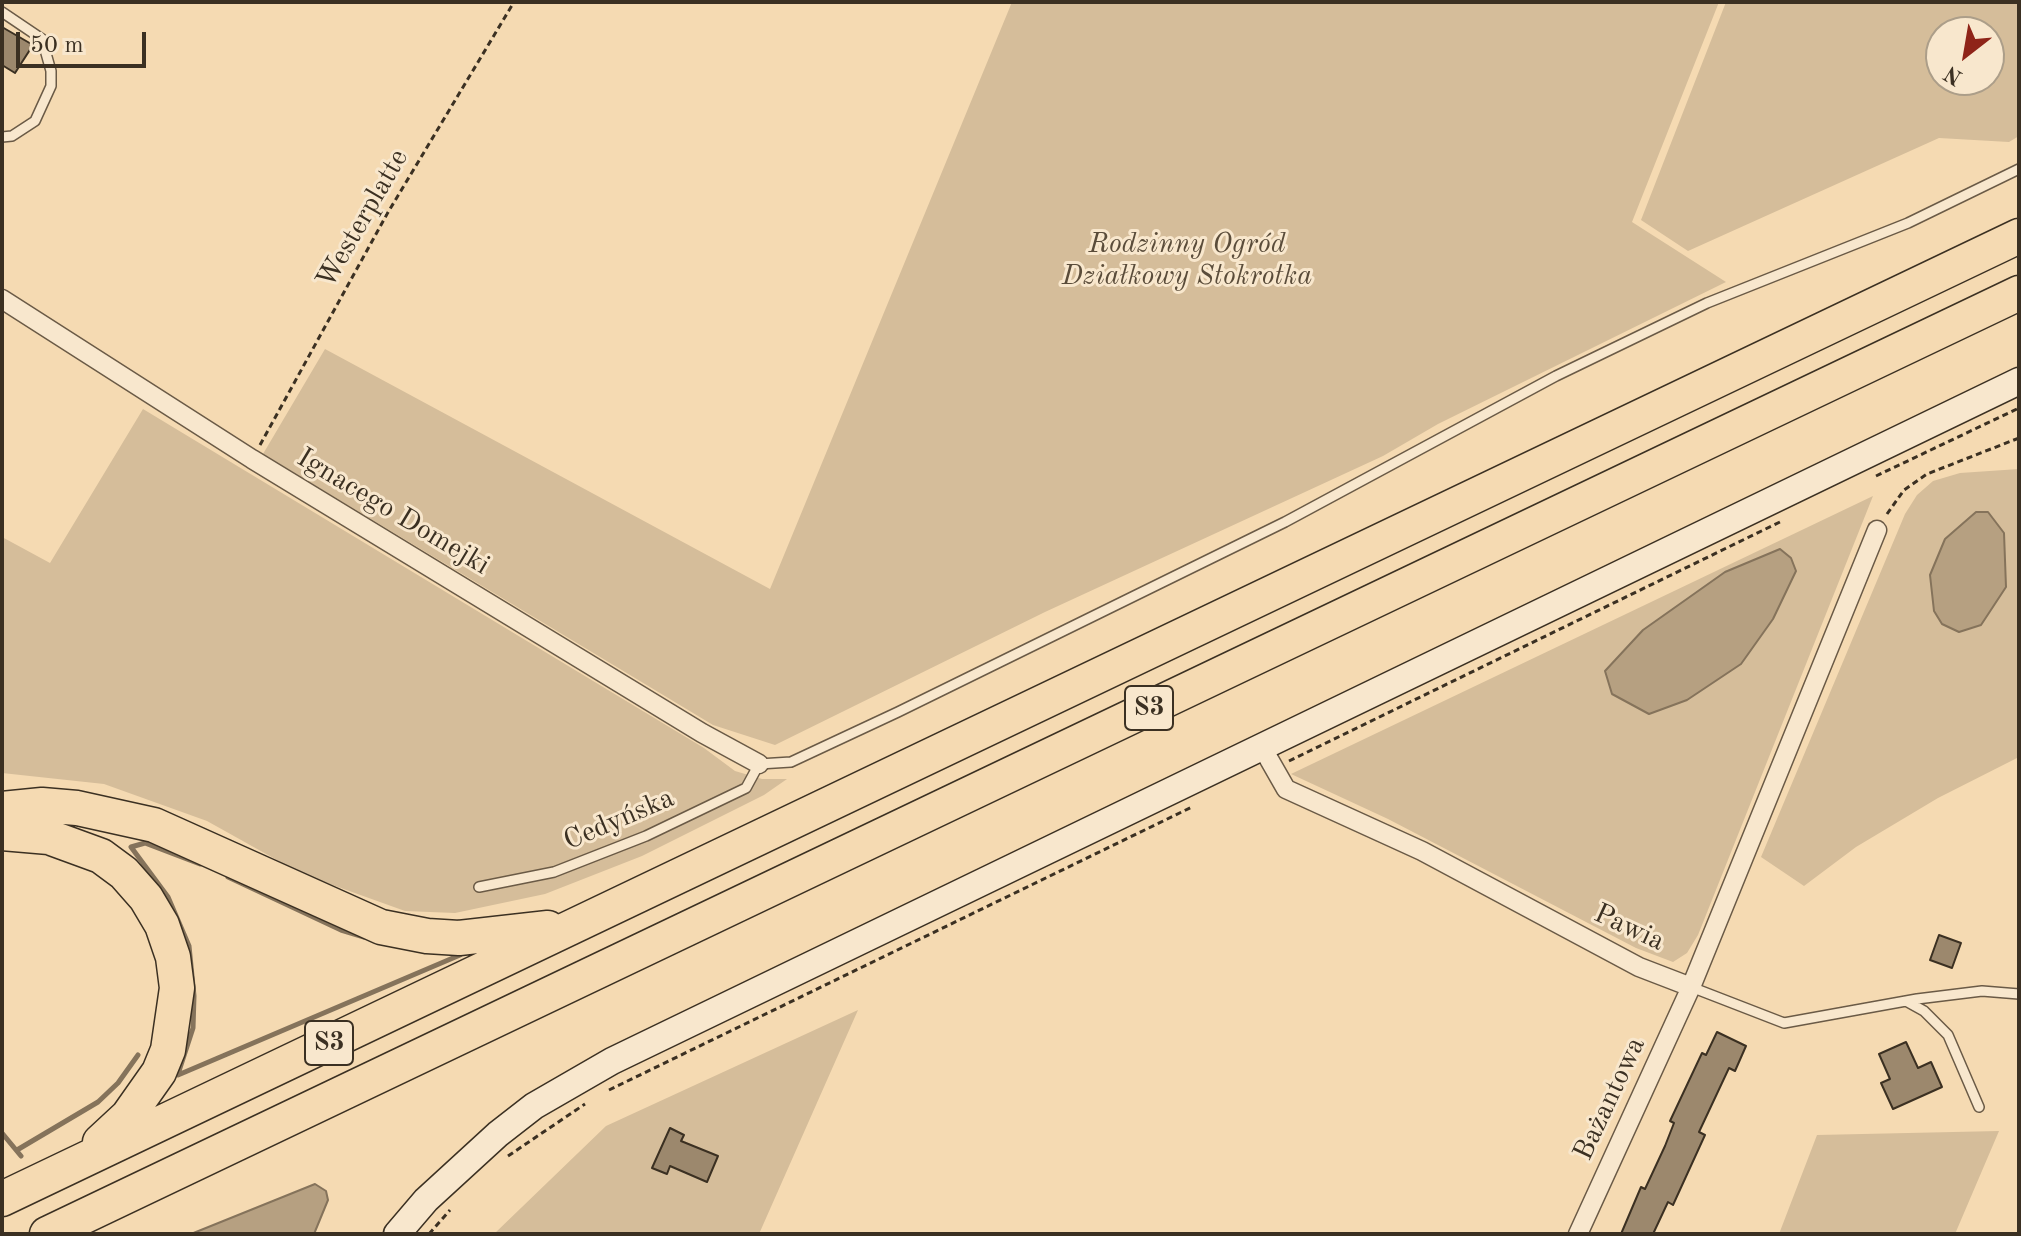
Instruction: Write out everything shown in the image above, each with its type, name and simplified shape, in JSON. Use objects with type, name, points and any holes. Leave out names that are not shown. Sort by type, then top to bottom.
[{"type":"highway","name":"S3","points":[[2,1199],[2019,236]]},
{"type":"highway","name":"S3","points":[[47,1234],[2019,293]]},
{"type":"highway","points":[[2,809],[42,805],[77,808],[154,825],[381,927],[427,936],[459,938],[580,923]]},
{"type":"highway","points":[[2,833],[49,837],[101,856],[124,873],[146,898],[162,925],[173,957],[177,988],[175,1020],[159,1072],[128,1116],[78,1162]]},
{"type":"main road","points":[[397,1234],[466,1161],[534,1106],[569,1084],[933,903],[1267,758],[2019,381]]},
{"type":"street","name":"Ignacego Domejki","points":[[2,299],[252,459],[702,733],[759,764]]},
{"type":"street","name":"Bażantowa","points":[[1578,1234],[1691,987],[1877,530]]},
{"type":"street","name":"Pawia","points":[[1267,758],[1286,789],[1422,851],[1639,967],[1691,987]]},
{"type":"lane","points":[[2,12],[42,39],[51,71],[51,86],[35,121],[12,136],[2,137]]},
{"type":"lane","points":[[759,764],[791,762],[898,712],[1285,522],[1556,376],[1693,309],[1908,223],[2019,169]]},
{"type":"lane","name":"Cedyńska","points":[[479,887],[554,872],[646,836],[746,788],[759,764]]},
{"type":"lane","name":"Pawia","points":[[1691,987],[1784,1023],[1982,991],[2019,994]]},
{"type":"lane","points":[[1906,1001],[1924,1011],[1948,1035],[1979,1107]]},
{"type":"path","name":"Westerplatte","points":[[252,459],[387,214],[514,2]]},
{"type":"path","points":[[1867,480],[2019,408]]},
{"type":"path","points":[[1877,530],[1894,502],[1916,481],[2019,438]]},
{"type":"path","points":[[1267,758],[1786,519]]},
{"type":"path","points":[[606,1091],[1203,801]]},
{"type":"path","points":[[504,1159],[593,1099]]},
{"type":"path","points":[[429,1234],[458,1202]]},
{"type":"green space","name":"Rodzinny Ogród Działkowy Stokrotka","points":[[1012,2],[1719,2],[1632,222],[1726,282],[1438,424],[1383,456],[1045,612],[775,745],[713,725],[263,454],[325,349],[770,589]]},
{"type":"green space","points":[[1726,2],[2019,2],[2019,136],[2009,142],[1939,138],[1688,251],[1641,220]]},
{"type":"green space","points":[[143,409],[704,748],[735,771],[762,779],[787,779],[764,795],[642,856],[545,894],[455,913],[405,911],[302,874],[207,821],[104,784],[2,773],[2,537],[50,563]]},
{"type":"green space","points":[[2019,469],[2019,757],[1938,798],[1856,847],[1804,886],[1761,857],[1905,514],[1917,495],[1933,481],[1960,473]]},
{"type":"green space","points":[[1873,496],[1698,935],[1687,953],[1673,962],[1636,948],[1388,819],[1291,774]]},
{"type":"green space","points":[[858,1010],[759,1234],[494,1234],[606,1126]]},
{"type":"green space","points":[[1999,1131],[1955,1234],[1779,1234],[1817,1135]]},
{"type":"shaded area","points":[[1976,512],[1988,512],[2004,533],[2006,587],[1981,625],[1959,632],[1942,624],[1934,611],[1930,575],[1945,539]]},
{"type":"shaded area","points":[[1780,549],[1791,558],[1796,571],[1773,619],[1741,664],[1687,700],[1649,714],[1612,694],[1605,671],[1643,630],[1725,572]]},
{"type":"shaded area","points":[[315,1184],[326,1191],[328,1200],[314,1234],[191,1234]]},
{"type":"building","points":[[2,27],[33,45],[15,73],[2,65]]},
{"type":"building","points":[[1939,935],[1961,943],[1952,968],[1930,960]]},
{"type":"building","points":[[1717,1032],[1746,1046],[1735,1071],[1729,1068],[1699,1132],[1705,1135],[1673,1205],[1668,1202],[1653,1234],[1621,1234],[1641,1187],[1645,1189],[1665,1146],[1674,1123],[1670,1121],[1702,1053],[1706,1055]]},
{"type":"building","points":[[1906,1042],[1918,1068],[1931,1062],[1942,1087],[1893,1109],[1881,1083],[1890,1079],[1879,1054]]},
{"type":"building","points":[[670,1128],[684,1135],[681,1141],[718,1156],[707,1182],[670,1166],[667,1174],[652,1168]]},
{"type":"waterway","points":[[178,1074],[193,1028],[194,996],[189,946],[168,897],[131,847],[145,843],[200,864]]},
{"type":"waterway","points":[[228,877],[341,930],[364,937]]},
{"type":"waterway","points":[[178,1075],[460,955],[452,954]]},
{"type":"waterway","points":[[17,1150],[98,1102],[118,1083],[138,1055]]},
{"type":"waterway","points":[[2,1133],[21,1156]]}]
